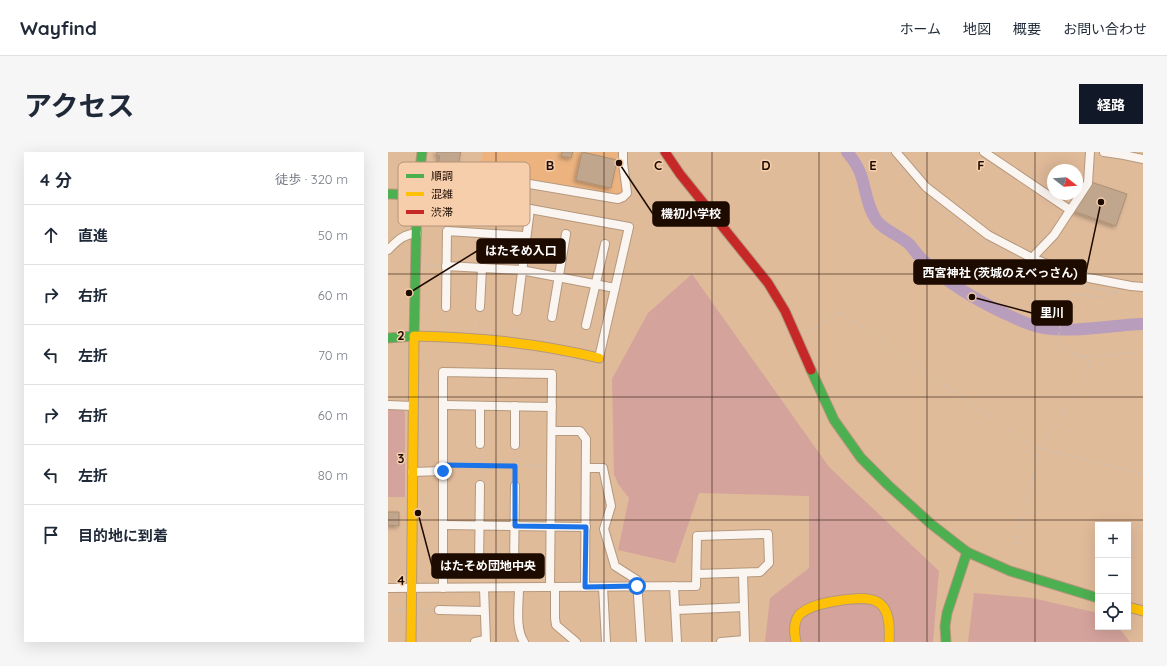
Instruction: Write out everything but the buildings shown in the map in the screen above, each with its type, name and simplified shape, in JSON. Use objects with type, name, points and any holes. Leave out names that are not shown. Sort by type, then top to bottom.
[{"type":"main road","points":[[421,162],[422,152]]},
{"type":"main road","points":[[665,152],[680,174],[768,283],[785,311],[834,420],[861,458],[931,524],[967,552],[1010,571],[1095,597]]},
{"type":"main road","points":[[388,194],[398,194]]},
{"type":"main road","points":[[411,642],[412,472],[417,226]]},
{"type":"main road","points":[[388,338],[445,336],[512,340],[547,346],[599,358]]},
{"type":"main road","points":[[946,642],[945,626],[947,613],[967,552]]},
{"type":"main road","points":[[796,642],[794,633],[795,622],[799,616],[810,607],[824,603],[862,597],[872,599],[881,604],[887,612],[889,621],[889,642]]},
{"type":"main road","points":[[1131,607],[1143,611]]},
{"type":"street","points":[[530,184],[618,199],[627,193],[623,152]]},
{"type":"street","points":[[896,152],[926,187],[988,235],[1032,258],[1058,268],[1089,278],[1143,287]]},
{"type":"street","points":[[984,152],[1070,210]]},
{"type":"street","points":[[1032,258],[1054,235],[1088,183],[1090,152]]},
{"type":"street","points":[[1104,152],[1143,159]]},
{"type":"street","points":[[530,209],[630,227],[599,358]]},
{"type":"street","points":[[516,311],[527,226]]},
{"type":"street","points":[[446,307],[447,231],[525,236]]},
{"type":"street","points":[[388,250],[401,237],[407,234],[417,233]]},
{"type":"street","points":[[552,317],[566,234]]},
{"type":"street","points":[[586,325],[605,244]]},
{"type":"street","points":[[446,266],[521,270],[615,288]]},
{"type":"street","points":[[480,307],[482,268]]},
{"type":"street","points":[[443,588],[443,372],[552,374],[552,587],[556,625],[576,642]]},
{"type":"street","points":[[444,405],[552,407]]},
{"type":"street","points":[[388,406],[413,406]]},
{"type":"street","points":[[480,406],[480,444]]},
{"type":"street","points":[[515,406],[515,445]]},
{"type":"street","points":[[552,431],[580,431],[586,439],[585,587]]},
{"type":"street","points":[[412,472],[443,468]]},
{"type":"street","points":[[586,468],[603,468],[611,506],[604,529],[615,566],[638,580],[637,586],[641,642]]},
{"type":"street","points":[[479,569],[480,485]]},
{"type":"street","points":[[514,569],[515,486]]},
{"type":"street","points":[[443,525],[586,527]]},
{"type":"street","points":[[388,588],[696,586],[697,536],[768,534],[769,563],[760,572],[743,574],[697,574]]},
{"type":"street","points":[[721,642],[745,641],[743,574]]},
{"type":"street","points":[[674,586],[677,642]]},
{"type":"street","points":[[603,587],[606,642]]},
{"type":"street","points":[[475,642],[485,641],[484,588]]},
{"type":"street","points":[[519,588],[519,627],[521,638],[524,642]]},
{"type":"street","points":[[676,610],[744,607]]},
{"type":"street","points":[[439,610],[484,611]]},
{"type":"path","points":[[605,244],[611,223]]},
{"type":"path","points":[[416,266],[446,266]]},
{"type":"path","points":[[1084,357],[1060,349],[1057,346],[1067,300],[1076,295],[1106,297],[1116,291]]},
{"type":"path","points":[[445,336],[446,307]]},
{"type":"path","points":[[478,337],[480,307]]},
{"type":"path","points":[[512,340],[516,311]]},
{"type":"path","points":[[797,337],[841,312],[1030,445],[1040,449],[1143,474]]},
{"type":"path","points":[[547,346],[552,317]]},
{"type":"path","points":[[580,353],[586,325]]},
{"type":"path","points":[[1067,356],[1092,357],[1143,350]]},
{"type":"path","points":[[1010,571],[1040,449],[1080,389],[1092,357]]},
{"type":"path","points":[[480,444],[480,485]]},
{"type":"path","points":[[515,445],[515,486]]},
{"type":"path","points":[[443,468],[480,466],[551,466]]},
{"type":"path","points":[[1131,558],[1143,508]]},
{"type":"path","points":[[388,610],[439,610]]},
{"type":"shaded area","points":[[483,152],[621,152],[625,191],[619,195],[530,182],[530,162],[481,162]]},
{"type":"shaded area","points":[[692,274],[829,467],[939,571],[933,642],[765,642],[770,598],[809,568],[809,496],[699,493],[675,563],[618,550],[629,498],[618,484],[614,474],[612,379],[648,313]]},
{"type":"shaded area","points":[[388,408],[402,409],[405,412],[405,497],[388,497]]},
{"type":"shaded area","points":[[974,593],[1032,598],[1095,612],[1095,630],[1120,630],[1130,642],[968,642]]},
{"type":"waterway","points":[[847,152],[859,171],[869,206],[877,221],[884,228],[909,244],[923,260],[944,277],[974,297],[1015,318],[1043,328],[1068,330],[1143,324]]},
{"type":"traffic: fast","points":[[421,162],[422,152]]},
{"type":"traffic: fast","points":[[388,194],[398,194]]},
{"type":"traffic: fast","points":[[414,340],[416,226]]},
{"type":"traffic: fast","points":[[388,338],[414,336]]},
{"type":"traffic: fast","points":[[811,370],[834,420],[861,458],[931,524],[967,552],[1010,571],[1095,597]]},
{"type":"traffic: fast","points":[[946,642],[945,626],[947,613],[967,552]]},
{"type":"traffic: slow","points":[[414,336],[484,339],[553,348],[599,358]]},
{"type":"traffic: slow","points":[[411,642],[414,340]]},
{"type":"traffic: slow","points":[[796,642],[794,632],[799,615],[816,605],[850,599],[871,599],[878,602],[884,608],[889,627],[889,642]]},
{"type":"traffic: slow","points":[[1131,608],[1143,611]]},
{"type":"traffic: jam","points":[[665,152],[680,174],[768,283],[785,311],[811,370]]},
{"type":"place","name":"機初小学校","points":[[619,163]]},
{"type":"place","name":"西宮神社 (茨城のえべっさん)","points":[[1101,202]]},
{"type":"place","name":"はたそめ入口","points":[[409,293]]},
{"type":"place","name":"里川","points":[[972,297]]},
{"type":"place","name":"はたそめ団地中央","points":[[418,513]]},
{"type":"route","points":[[443,471],[443,465],[515,466],[515,526],[586,527],[585,587],[637,586]]}]
